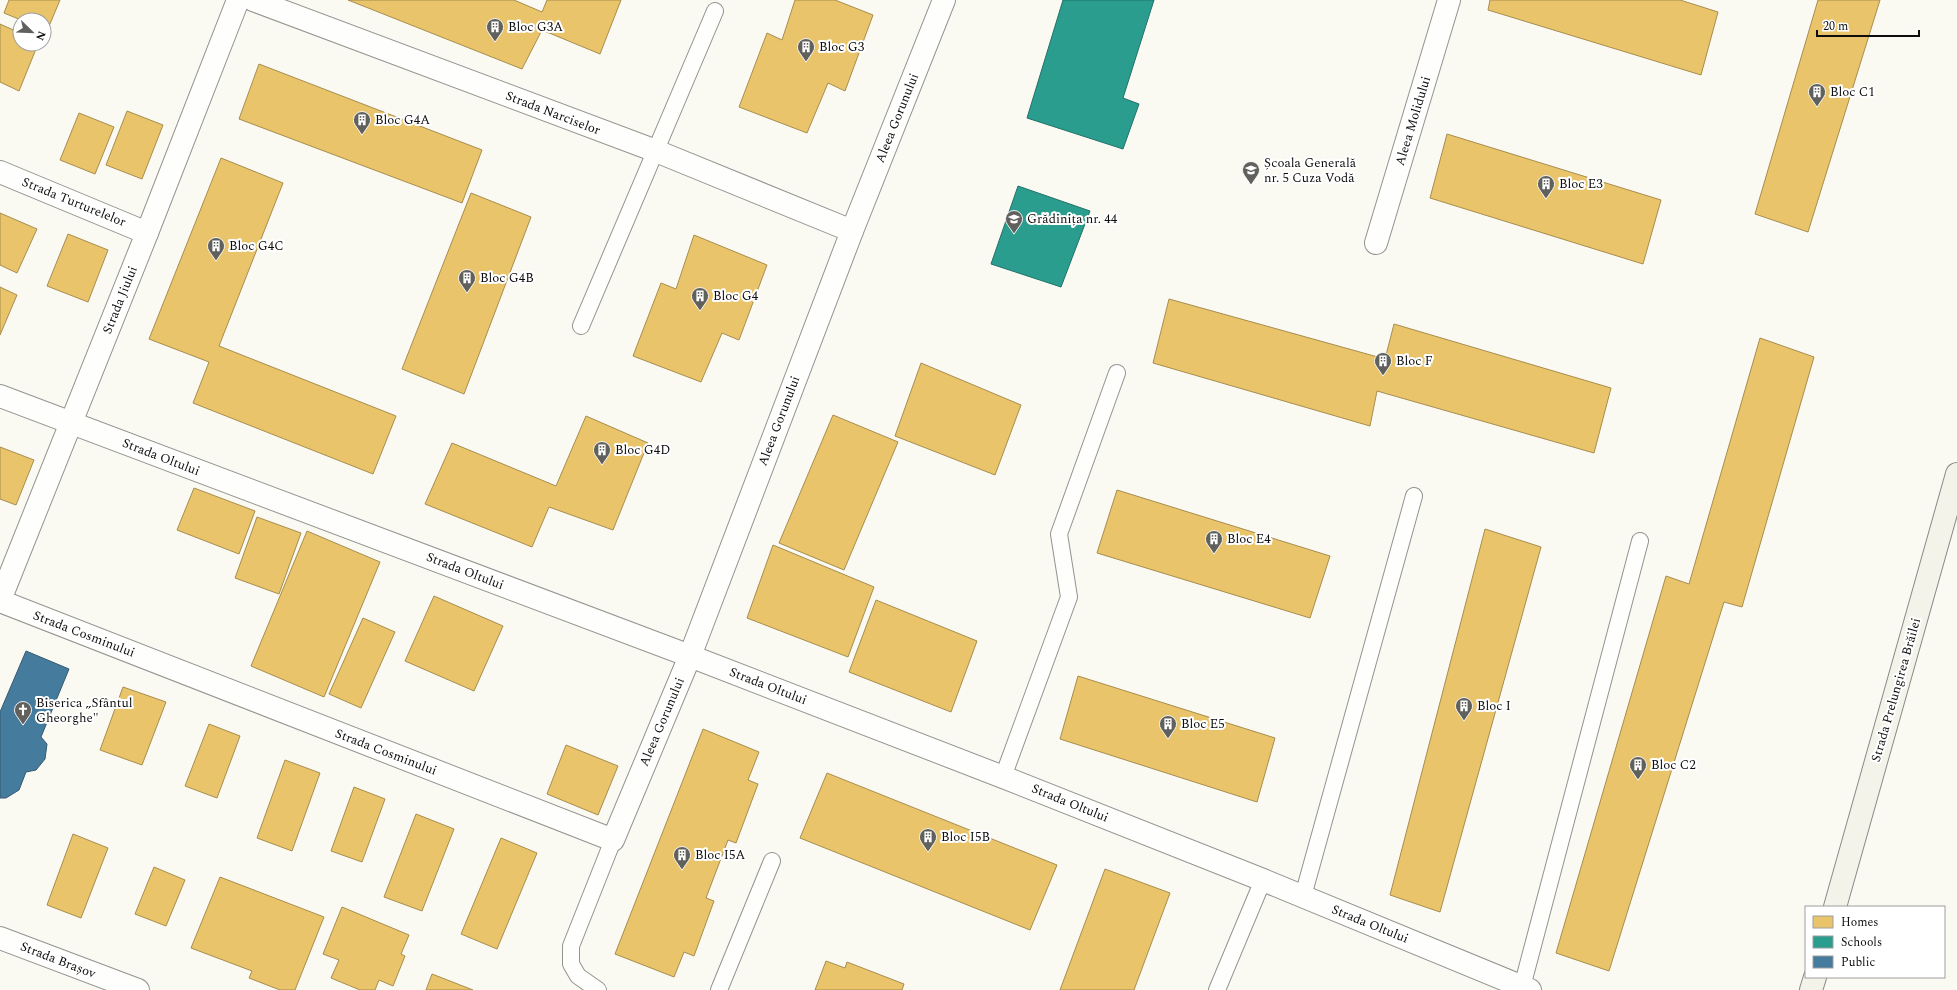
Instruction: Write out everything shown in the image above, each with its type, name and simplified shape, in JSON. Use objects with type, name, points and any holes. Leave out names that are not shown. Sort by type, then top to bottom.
[{"type":"main road","name":"Strada Prelungirea Brăilei","points":[[1835,906],[1957,474]]},
{"type":"main road","points":[[1811,990],[1815,978]]},
{"type":"street","name":"Strada Jiului","points":[[0,600],[147,233],[238,0]]},
{"type":"street","name":"Strada Narciselor","points":[[253,0],[656,151],[852,231]]},
{"type":"street","name":"Aleea Gorunului","points":[[613,840],[690,656],[852,231],[944,0]]},
{"type":"street","name":"Aleea Molidului","points":[[1376,243],[1449,0]]},
{"type":"street","name":"Strada Turturelelor","points":[[0,172],[147,233]]},
{"type":"street","name":"Strada Oltului","points":[[0,396],[690,656],[1003,777],[1303,896],[1526,988]]},
{"type":"street","name":"Strada Cosminului","points":[[0,600],[613,840]]},
{"type":"street","name":"Strada Brașov","points":[[0,938],[138,990]]},
{"type":"lane","points":[[581,326],[716,11]]},
{"type":"lane","points":[[1003,777],[1069,597],[1059,534],[1117,373]]},
{"type":"lane","points":[[1303,896],[1414,496]]},
{"type":"lane","points":[[1526,988],[1640,541]]},
{"type":"lane","points":[[598,990],[578,976],[571,964],[571,946],[613,840]]},
{"type":"lane","points":[[720,990],[772,861]]},
{"type":"lane","points":[[1217,990],[1263,880]]},
{"type":"building: Homes","points":[[9,0],[60,0],[52,19],[52,12],[12,12],[12,16],[4,13]]},
{"type":"building: Homes","name":"Bloc G3A","points":[[348,0],[514,0],[542,12],[547,0],[621,0],[600,54],[542,30],[522,69]]},
{"type":"building: Homes","name":"Bloc G3","points":[[795,0],[835,0],[873,15],[845,91],[828,83],[807,133],[739,107],[767,33],[782,40]]},
{"type":"building: Homes","points":[[1490,0],[1680,0],[1718,12],[1701,75],[1488,10]]},
{"type":"building: Homes","name":"Bloc C1","points":[[1818,0],[1880,0],[1808,232],[1755,214]]},
{"type":"building: Homes","points":[[0,24],[12,29],[12,52],[35,52],[19,91],[0,82]]},
{"type":"building: Homes","name":"Bloc G4A","points":[[259,64],[482,150],[462,203],[239,119]]},
{"type":"building: Homes","points":[[127,111],[163,125],[142,179],[106,165]]},
{"type":"building: Homes","points":[[79,113],[114,127],[95,174],[60,160]]},
{"type":"building: Homes","name":"Bloc E3","points":[[1447,134],[1661,200],[1643,264],[1430,198]]},
{"type":"building: Homes","name":"Bloc G4C","points":[[221,158],[283,183],[219,346],[396,416],[373,474],[193,403],[209,362],[149,339]]},
{"type":"building: Homes","name":"Bloc G4B","points":[[471,193],[531,217],[464,394],[402,369]]},
{"type":"building: Homes","points":[[0,213],[37,229],[17,273],[0,265]]},
{"type":"building: Homes","points":[[68,234],[108,250],[88,302],[47,286]]},
{"type":"building: Homes","name":"Bloc G4","points":[[694,235],[767,265],[739,340],[722,333],[701,382],[633,356],[661,283],[676,289]]},
{"type":"building: Homes","points":[[0,287],[17,295],[0,335]]},
{"type":"building: Homes","name":"Bloc F","points":[[1169,299],[1385,359],[1394,324],[1611,388],[1594,453],[1377,391],[1370,426],[1153,363]]},
{"type":"building: Homes","name":"Bloc C2","points":[[1760,338],[1814,357],[1742,607],[1724,602],[1609,971],[1556,953],[1666,576],[1689,584]]},
{"type":"building: Homes","points":[[921,363],[1021,405],[995,475],[895,436]]},
{"type":"building: Homes","points":[[833,415],[898,442],[844,570],[779,543]]},
{"type":"building: Homes","name":"Bloc G4D","points":[[586,416],[648,443],[613,530],[549,507],[532,547],[425,504],[452,443],[556,486]]},
{"type":"building: Homes","points":[[0,447],[34,460],[16,505],[0,499]]},
{"type":"building: Homes","points":[[194,488],[255,511],[239,554],[177,530]]},
{"type":"building: Homes","name":"Bloc E4","points":[[1117,490],[1330,556],[1310,618],[1097,553]]},
{"type":"building: Homes","points":[[257,517],[301,533],[279,594],[235,578]]},
{"type":"building: Homes","name":"Bloc I","points":[[1485,529],[1541,547],[1440,912],[1390,895]]},
{"type":"building: Homes","points":[[307,531],[380,562],[324,697],[251,666]]},
{"type":"building: Homes","points":[[773,545],[874,587],[848,657],[747,618]]},
{"type":"building: Homes","points":[[434,596],[503,626],[474,691],[405,661]]},
{"type":"building: Homes","points":[[876,600],[977,641],[951,712],[849,672]]},
{"type":"building: Homes","points":[[363,618],[395,632],[361,708],[329,694]]},
{"type":"building: Homes","name":"Bloc E5","points":[[1078,676],[1275,738],[1257,802],[1060,739]]},
{"type":"building: Homes","points":[[123,687],[166,702],[142,765],[100,750]]},
{"type":"building: Homes","points":[[209,724],[240,736],[217,798],[185,786]]},
{"type":"building: Homes","name":"Bloc I5A","points":[[703,729],[759,752],[748,780],[758,784],[736,843],[728,840],[706,898],[714,901],[694,956],[684,952],[674,977],[615,954]]},
{"type":"building: Homes","points":[[566,745],[618,766],[598,815],[547,794]]},
{"type":"building: Homes","points":[[285,760],[320,773],[292,851],[257,838]]},
{"type":"building: Homes","name":"Bloc I5B","points":[[827,773],[1057,865],[1030,930],[800,838]]},
{"type":"building: Homes","points":[[354,787],[385,799],[362,862],[331,851]]},
{"type":"building: Homes","points":[[416,814],[454,829],[422,911],[384,897]]},
{"type":"building: Homes","points":[[73,834],[108,848],[81,918],[47,905]]},
{"type":"building: Homes","points":[[501,838],[537,853],[497,949],[461,934]]},
{"type":"building: Homes","points":[[154,867],[185,880],[166,926],[135,914]]},
{"type":"building: Homes","points":[[1105,869],[1170,893],[1134,990],[1060,990]]},
{"type":"building: Homes","points":[[220,877],[324,917],[295,990],[280,990],[249,978],[252,971],[191,948]]},
{"type":"building: Homes","points":[[342,907],[409,935],[401,954],[405,956],[393,986],[379,980],[375,990],[360,990],[331,978],[339,960],[323,954]]},
{"type":"building: Homes","points":[[826,961],[845,968],[847,962],[904,984],[902,990],[815,990]]},
{"type":"building: Homes","points":[[432,974],[473,990],[426,990]]},
{"type":"building: Schools","points":[[1063,0],[1154,0],[1123,98],[1139,104],[1123,149],[1027,118]]},
{"type":"building: Schools","points":[[1018,186],[1090,211],[1061,287],[991,264]]},
{"type":"building: Public","name":"Biserica „Sfântul Gheorghe\"","points":[[26,651],[69,669],[41,737],[47,744],[45,759],[36,770],[26,772],[19,790],[6,798],[0,798],[0,712]]},
{"type":"place","name":"Bloc G3A","points":[[495,42]]},
{"type":"place","name":"Bloc G3","points":[[806,62]]},
{"type":"place","name":"Bloc C1","points":[[1817,107]]},
{"type":"place","name":"Bloc G4A","points":[[362,135]]},
{"type":"place","name":"Școala Generală nr. 5 Cuza Vodă","points":[[1251,185]]},
{"type":"place","name":"Bloc E3","points":[[1546,199]]},
{"type":"place","name":"Grădinița nr. 44","points":[[1014,234]]},
{"type":"place","name":"Bloc G4C","points":[[216,261]]},
{"type":"place","name":"Bloc G4B","points":[[467,293]]},
{"type":"place","name":"Bloc G4","points":[[700,311]]},
{"type":"place","name":"Bloc F","points":[[1383,376]]},
{"type":"place","name":"Bloc G4D","points":[[602,465]]},
{"type":"place","name":"Bloc E4","points":[[1214,554]]},
{"type":"place","name":"Bloc I","points":[[1464,721]]},
{"type":"place","name":"Biserica „Sfântul Gheorghe\"","points":[[23,725]]},
{"type":"place","name":"Bloc E5","points":[[1168,739]]},
{"type":"place","name":"Bloc C2","points":[[1638,780]]},
{"type":"place","name":"Bloc I5B","points":[[928,852]]},
{"type":"place","name":"Bloc I5A","points":[[682,870]]}]
